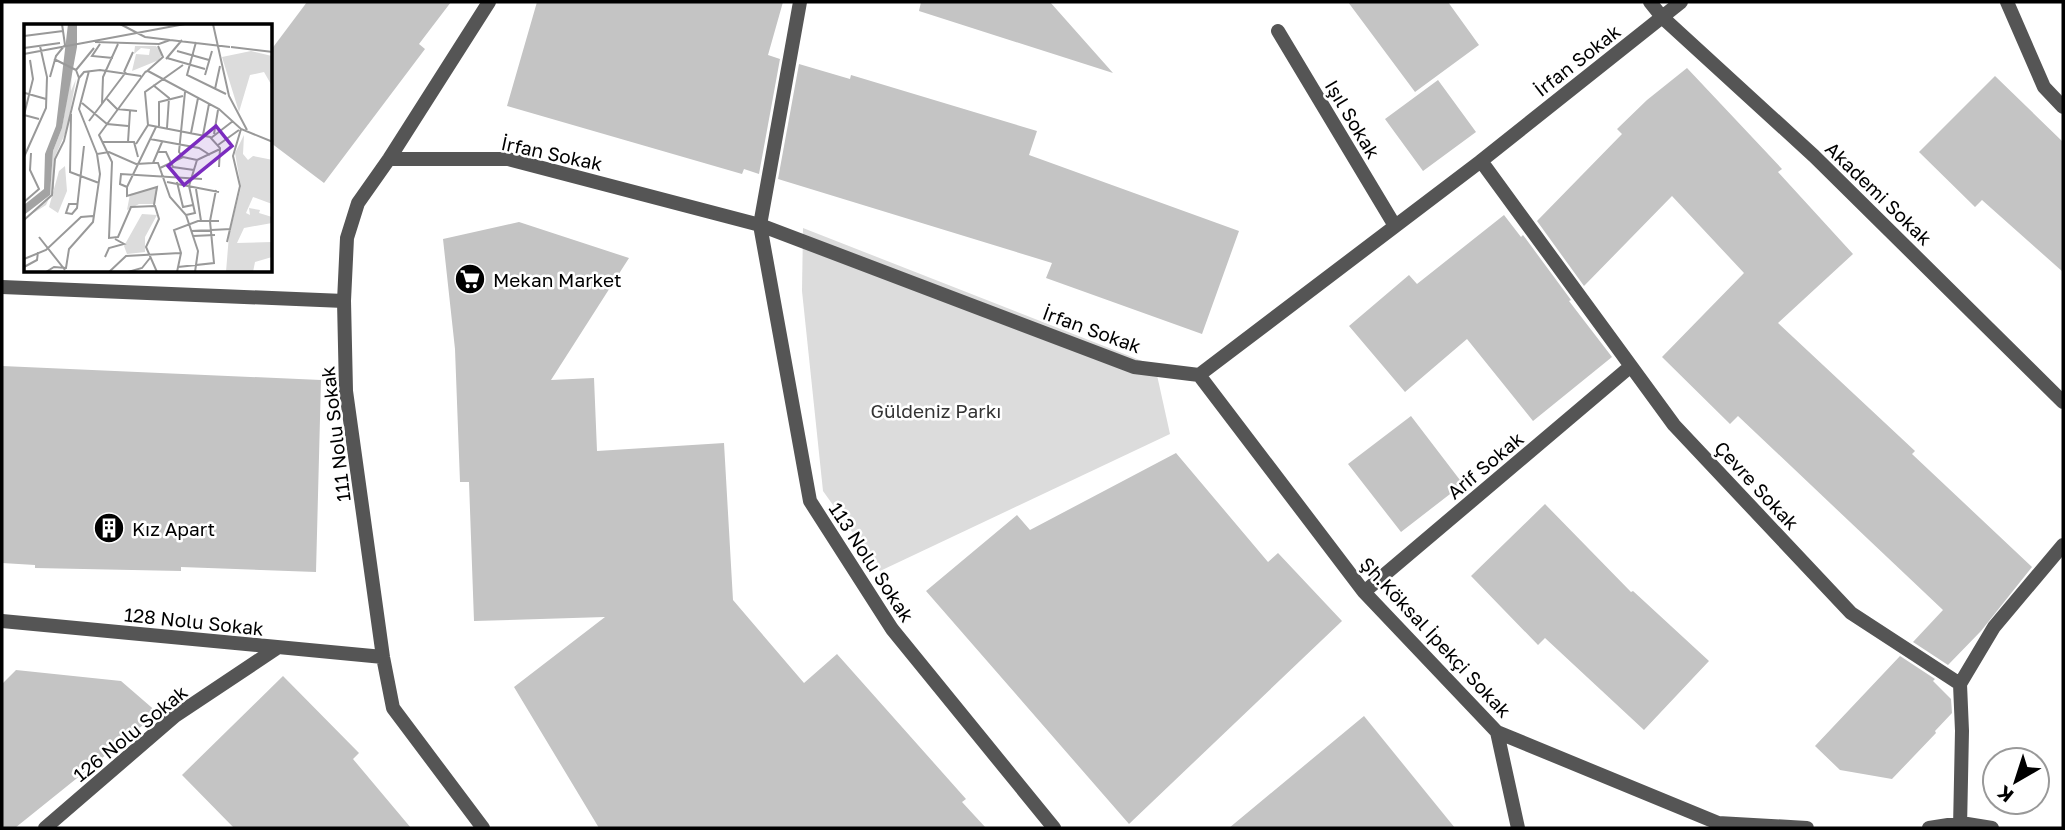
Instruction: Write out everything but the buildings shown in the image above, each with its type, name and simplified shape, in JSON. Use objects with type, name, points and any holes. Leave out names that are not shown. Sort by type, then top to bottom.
[{"type":"street","name":"111 Nolu Sokak","points":[[483,828],[393,708],[383,657],[346,391],[344,302],[347,238],[358,203],[489,2]]},
{"type":"street","points":[[760,225],[800,2]]},
{"type":"street","name":"Akademi Sokak","points":[[1650,2],[1662,17],[1814,156],[2063,402]]},
{"type":"street","name":"İrfan Sokak","points":[[389,159],[508,159],[760,225],[1134,367],[1199,375],[1480,161],[1681,2]]},
{"type":"street","points":[[2007,2],[2044,87],[2063,107]]},
{"type":"street","name":"Işıl Sokak","points":[[1279,32],[1395,226]]},
{"type":"street","name":"Çevre Sokak","points":[[1480,161],[1674,425],[1851,613],[1960,684]]},
{"type":"street","name":"113 Nolu Sokak","points":[[760,225],[810,501],[892,629],[1054,828]]},
{"type":"street","points":[[2,287],[344,302]]},
{"type":"street","name":"Arif Sokak","points":[[1364,592],[1631,366]]},
{"type":"street","name":"Şh.Köksal İpekçi Sokak","points":[[1199,375],[1364,592],[1497,732],[1718,823],[1807,828]]},
{"type":"street","points":[[1960,826],[1960,684],[1994,627],[2063,545]]},
{"type":"street","name":"128 Nolu Sokak","points":[[2,621],[383,657]]},
{"type":"street","name":"126 Nolu Sokak","points":[[45,828],[175,716],[277,648]]},
{"type":"street","points":[[1497,732],[1518,828]]},
{"type":"street","points":[[1929,828],[1992,828]]},
{"type":"green space","name":"Güldeniz Parkı","points":[[803,228],[1155,366],[1170,434],[880,571],[823,491],[802,291]]},
{"type":"place","name":"Mekan Market","points":[[470,279]]},
{"type":"place","name":"Kız Apart","points":[[109,528]]}]
